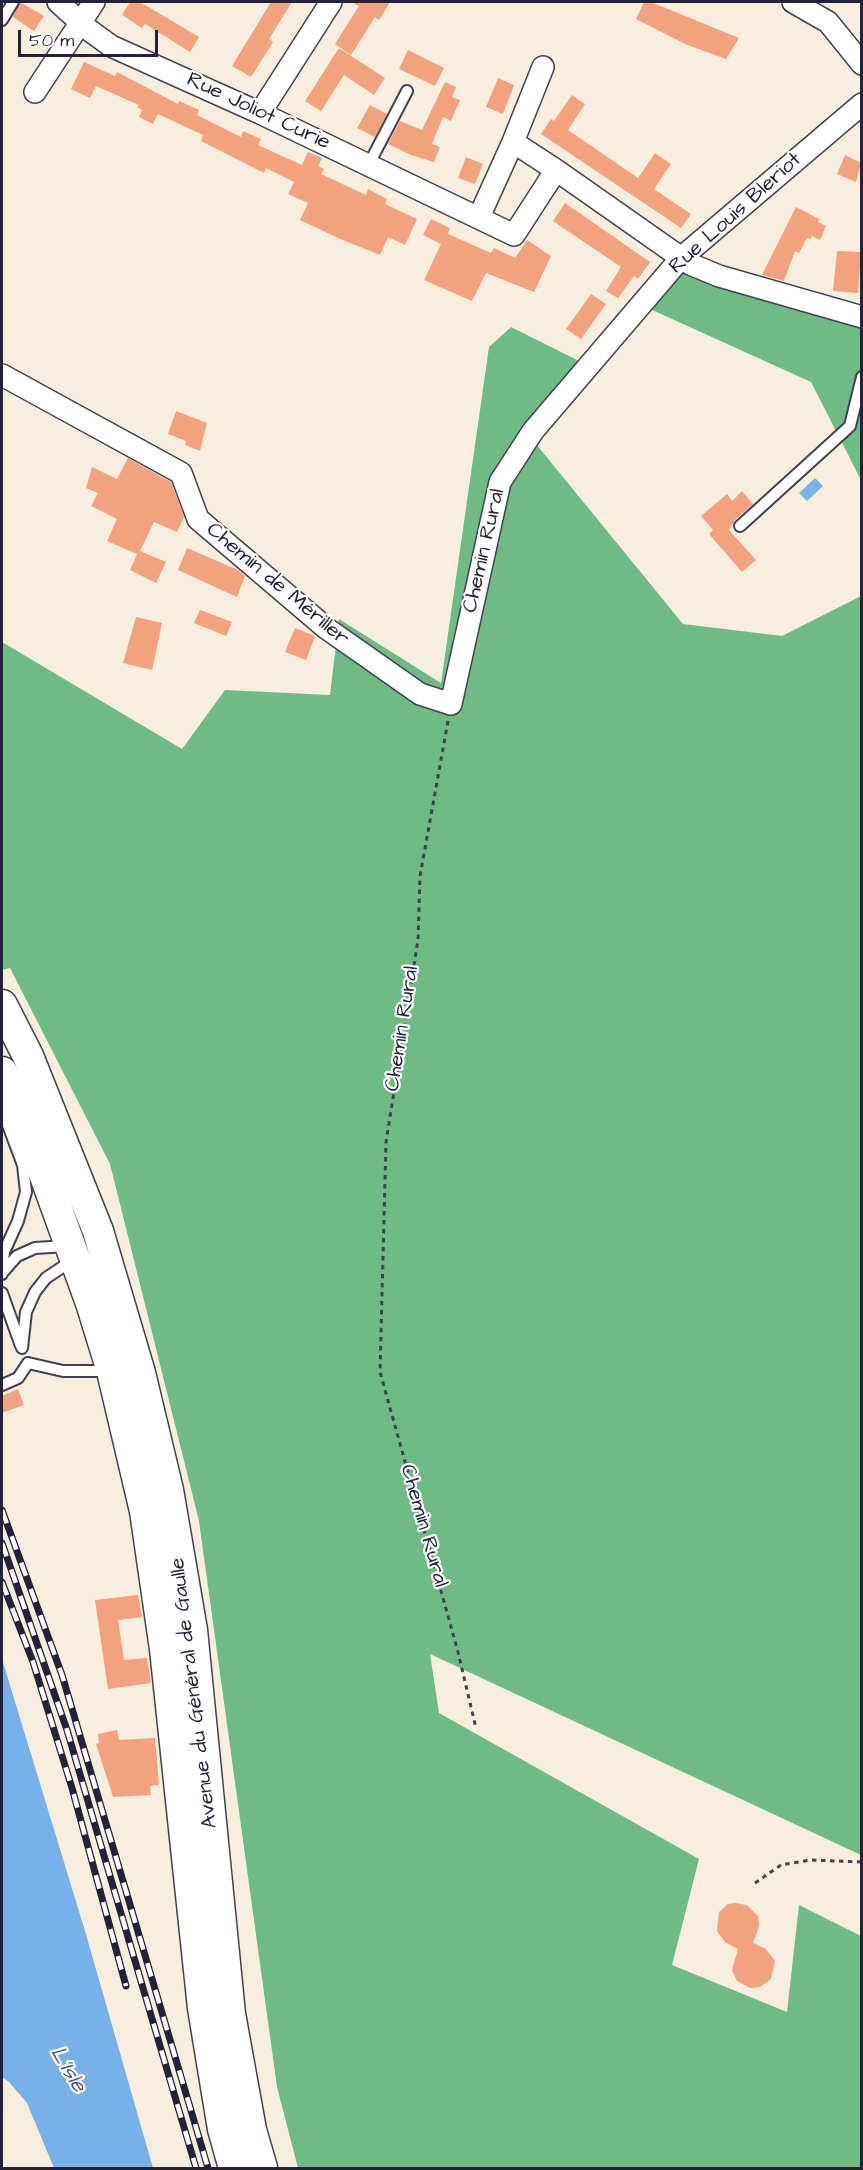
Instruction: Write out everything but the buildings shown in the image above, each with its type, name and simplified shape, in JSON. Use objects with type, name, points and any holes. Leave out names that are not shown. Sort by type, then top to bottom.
[{"type":"main road","name":"Avenue du Général de Gaulle","points":[[2,1005],[28,1056],[98,1232],[126,1372],[217,2011]]},
{"type":"main road","name":"Avenue du Général de Gaulle","points":[[2,1072],[79,1250],[126,1372]]},
{"type":"main road","points":[[217,2011],[223,2129],[234,2169]]},
{"type":"main road","points":[[217,2011],[262,2169]]},
{"type":"street","name":"Rue Joliot Curie","points":[[57,2],[111,46],[260,112],[514,234],[556,170]]},
{"type":"street","points":[[34,92],[94,2]]},
{"type":"street","points":[[260,112],[332,2]]},
{"type":"street","points":[[793,2],[828,22],[861,64]]},
{"type":"street","points":[[479,217],[513,142],[543,67]]},
{"type":"street","name":"Rue Louis Bleriot","points":[[594,359],[681,258],[861,104]]},
{"type":"street","points":[[513,142],[681,258],[719,276],[861,317]]},
{"type":"street","name":"Chemin Rural","points":[[451,705],[500,482],[533,431],[594,359]]},
{"type":"street","name":"Chemin de Mériller","points":[[2,375],[181,473],[198,519],[326,628],[420,694],[451,705]]},
{"type":"lane","points":[[2,20],[13,2]]},
{"type":"lane","points":[[369,164],[407,92]]},
{"type":"lane","points":[[740,526],[850,426],[861,377]]},
{"type":"lane","points":[[28,1056],[32,1089],[69,1190]]},
{"type":"lane","points":[[2,1109],[23,1165],[26,1192],[18,1221],[4,1252],[2,1274]]},
{"type":"lane","points":[[2,1274],[17,1256],[35,1248],[79,1250]]},
{"type":"lane","points":[[22,1348],[26,1312],[35,1292],[46,1278],[79,1250]]},
{"type":"lane","points":[[28,1363],[63,1371],[126,1372],[99,1277]]},
{"type":"lane","points":[[2,1293],[28,1363]]},
{"type":"lane","points":[[2,1384],[18,1378],[28,1363]]},
{"type":"path","name":"Chemin Rural","points":[[451,705],[420,876],[418,940],[408,991],[386,1142],[380,1372],[458,1652],[476,1728]]},
{"type":"path","points":[[755,1883],[781,1865],[811,1860],[861,1862]]},
{"type":"green space","points":[[683,273],[861,326],[861,480],[811,382],[650,309]]},
{"type":"green space","points":[[511,327],[583,363],[527,433],[683,624],[782,636],[861,596],[861,1855],[430,1654],[439,1713],[699,1859],[672,1965],[787,2012],[799,1905],[861,1936],[861,2168],[298,2168],[277,2087],[199,1521],[110,1164],[10,968],[2,970],[2,642],[182,749],[225,690],[330,695],[339,619],[441,683],[489,347]]},
{"type":"water","points":[[815,478],[823,486],[807,501],[799,493]]},
{"type":"water","name":"L'Isle","points":[[2,1659],[85,1931],[153,2168],[54,2168],[27,2103],[2,2077]]},
{"type":"railway","points":[[2,1510],[62,1675],[208,2168]]},
{"type":"railway","points":[[2,1543],[67,1730],[196,2168]]},
{"type":"railway","points":[[2,1582],[33,1662],[72,1788],[126,1986]]}]
